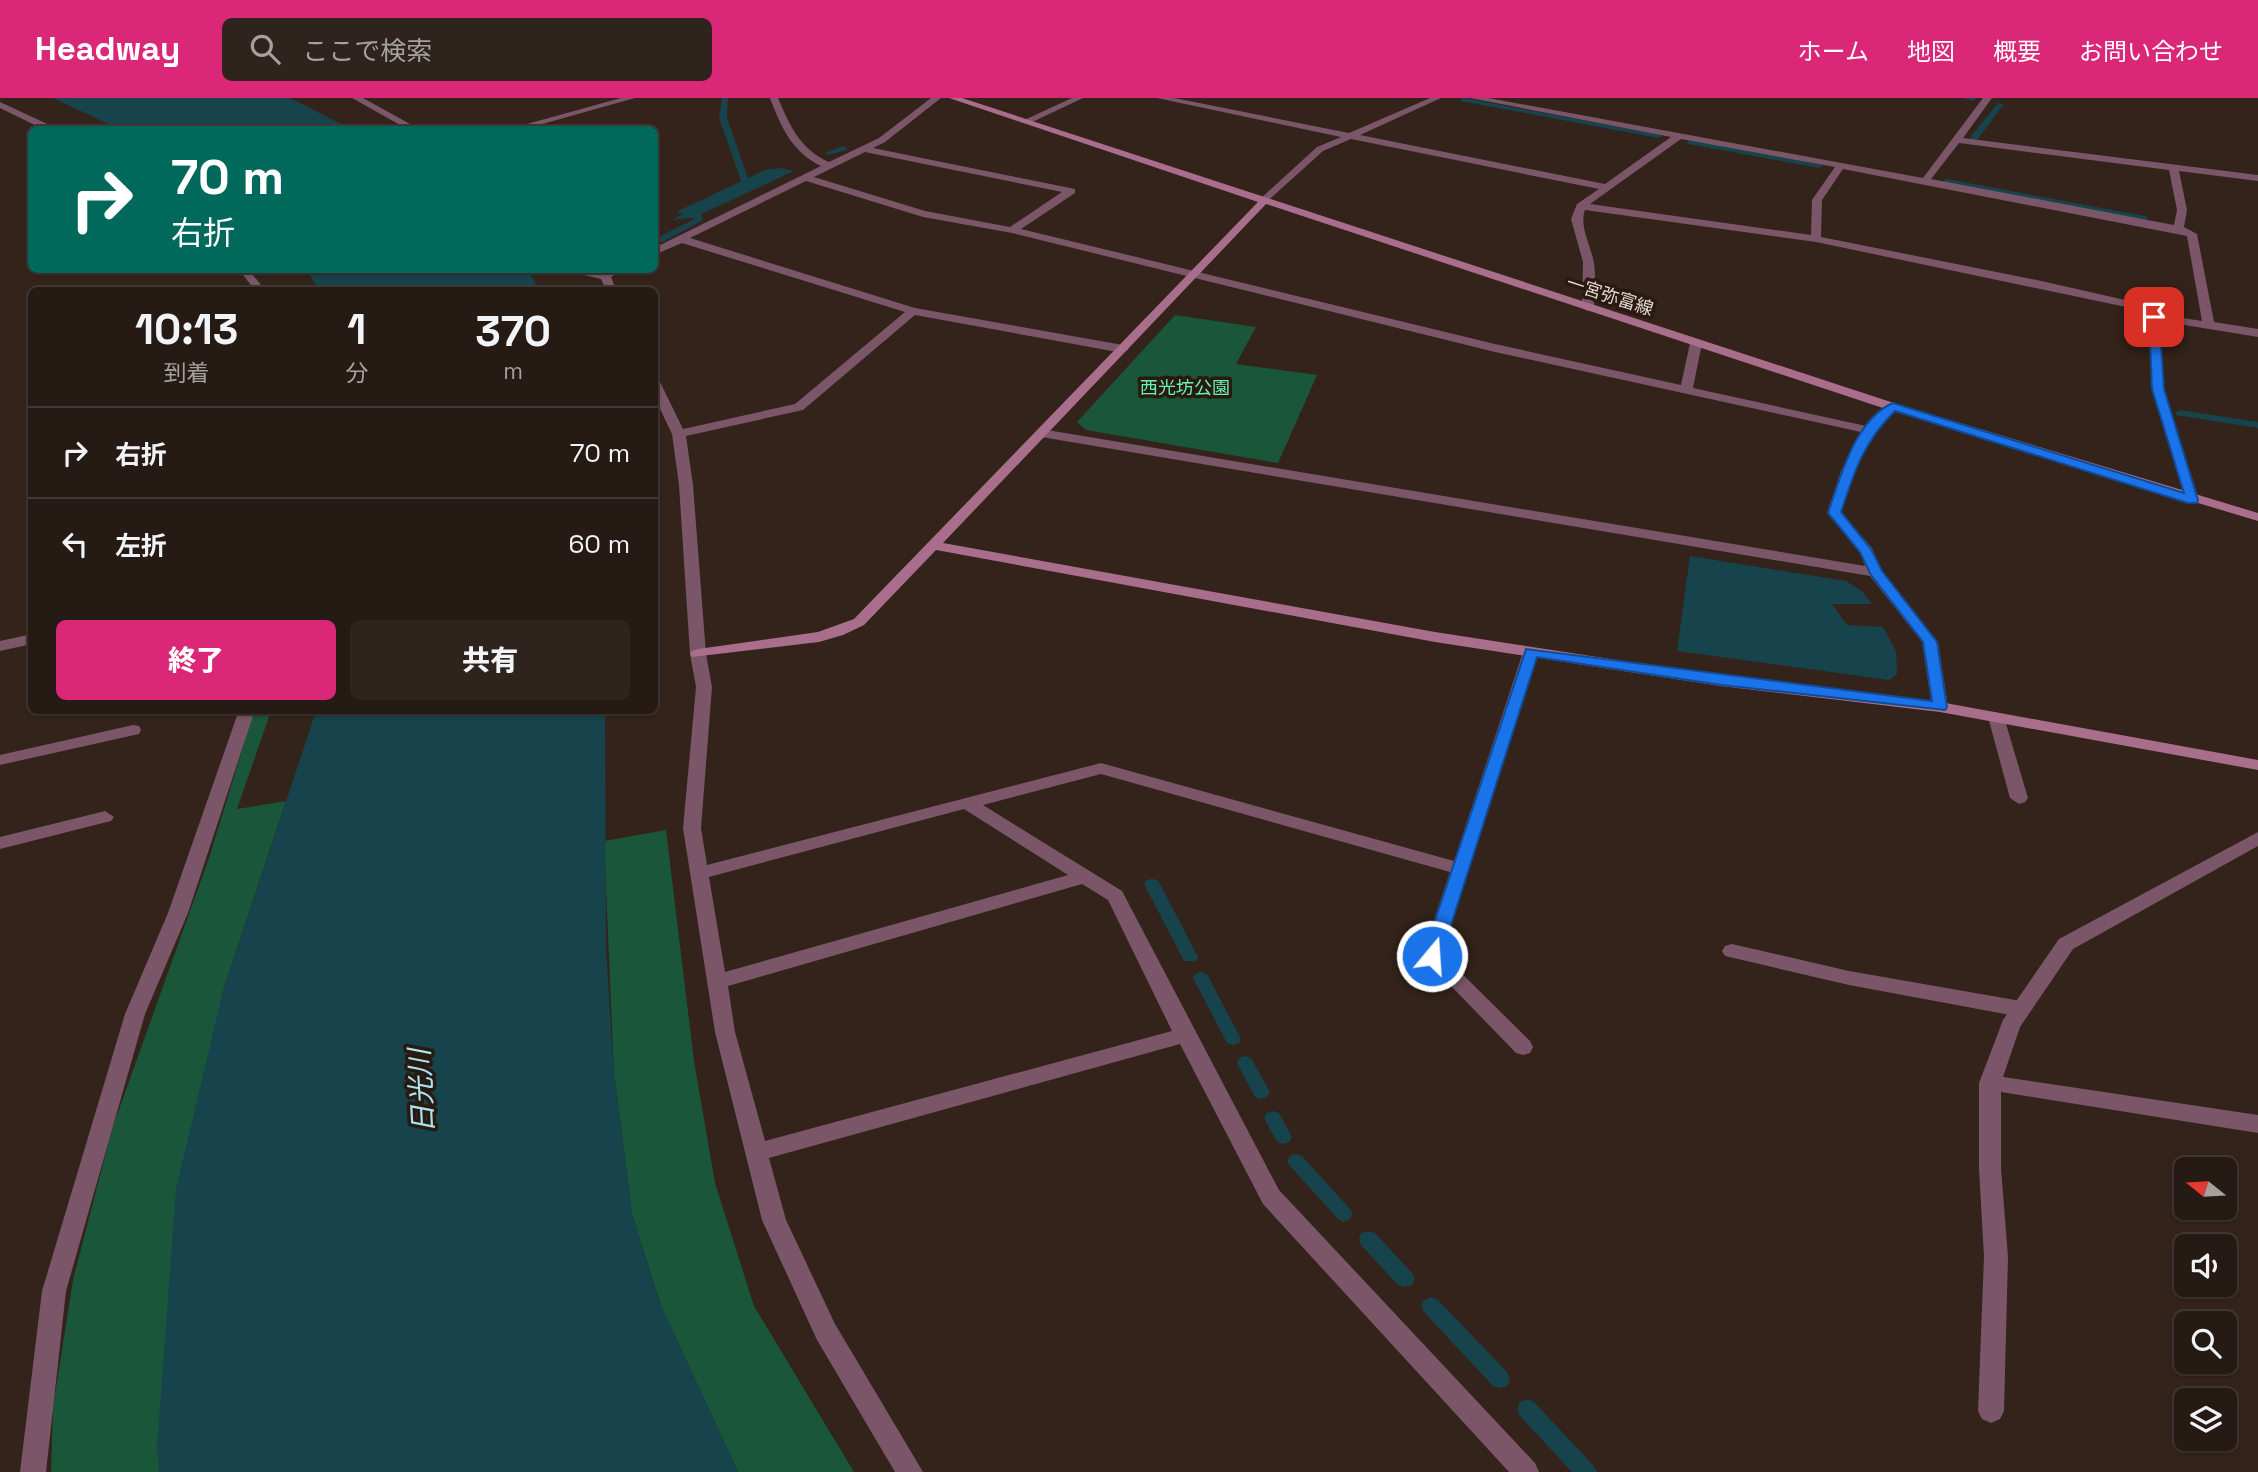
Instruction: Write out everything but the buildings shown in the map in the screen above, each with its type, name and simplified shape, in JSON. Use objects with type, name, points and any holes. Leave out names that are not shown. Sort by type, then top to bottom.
[{"type":"street","points":[[356,98],[409,126]]},
{"type":"street","points":[[524,126],[631,98]]},
{"type":"street","points":[[774,98],[796,145],[808,157],[829,166]]},
{"type":"street","points":[[658,250],[882,140],[937,98]]},
{"type":"street","name":"一宮弥富線","points":[[953,98],[1893,407],[2192,500],[2258,517]]},
{"type":"street","points":[[1025,122],[1079,98]]},
{"type":"street","points":[[1161,98],[1606,187]]},
{"type":"street","points":[[698,654],[838,632],[859,622],[1263,202],[1320,149],[1437,98]]},
{"type":"street","points":[[1474,98],[2192,233],[2209,325]]},
{"type":"street","points":[[1925,181],[1989,98]]},
{"type":"street","points":[[0,105],[45,126]]},
{"type":"street","points":[[1588,308],[1592,283],[1590,258],[1576,219],[1581,206],[1679,136]]},
{"type":"street","points":[[1958,139],[2258,178]]},
{"type":"street","points":[[864,149],[1071,191],[1012,229]]},
{"type":"street","points":[[1816,239],[1817,200],[1841,165]]},
{"type":"street","points":[[2174,167],[2182,210],[2178,229]]},
{"type":"street","points":[[804,177],[923,214],[1012,229],[1495,348],[1869,430]]},
{"type":"street","points":[[1581,206],[1816,239],[2130,304],[2154,317],[2258,333]]},
{"type":"street","points":[[681,239],[913,312],[1123,349]]},
{"type":"street","points":[[246,273],[258,287]]},
{"type":"street","points":[[588,273],[605,276],[612,273]]},
{"type":"street","points":[[605,276],[610,287]]},
{"type":"street","points":[[679,434],[799,407],[913,312]]},
{"type":"street","points":[[2154,317],[2158,389],[2192,500]]},
{"type":"street","points":[[1686,390],[1696,343]]},
{"type":"street","points":[[658,390],[679,434],[686,485],[698,654],[704,687],[692,828],[725,1032],[759,1152],[774,1220],[826,1332],[910,1472]]},
{"type":"street","points":[[1893,407],[1869,430],[1848,471],[1834,513],[1867,551],[1875,572],[1930,642],[1940,707]]},
{"type":"street","points":[[1041,433],[1875,572]]},
{"type":"street","points":[[933,545],[1435,637],[1721,681],[1940,707],[2258,765]]},
{"type":"street","points":[[0,646],[28,640]]},
{"type":"street","points":[[1523,1047],[1432,956],[1531,652]]},
{"type":"street","points":[[33,1472],[54,1291],[135,1014],[178,913],[246,714]]},
{"type":"street","points":[[1996,717],[2019,798]]},
{"type":"street","points":[[0,760],[134,730]]},
{"type":"street","points":[[699,873],[1101,768],[1460,869]]},
{"type":"street","points":[[967,803],[1115,896],[1271,1197],[1526,1472]]},
{"type":"street","points":[[0,843],[104,817]]},
{"type":"street","points":[[1992,1411],[1996,1257],[1990,1168],[1990,1083],[2010,1026],[2066,944],[2258,838]]},
{"type":"street","points":[[717,982],[1086,877]]},
{"type":"street","points":[[1732,951],[1849,978],[2021,1009]]},
{"type":"street","points":[[759,1152],[1185,1035]]},
{"type":"street","points":[[1990,1083],[2258,1124]]},
{"type":"green space","name":"西光坊公園","points":[[1175,315],[1256,327],[1236,364],[1317,375],[1278,463],[1086,430],[1077,422]]},
{"type":"green space","points":[[253,714],[270,714],[237,809],[286,801],[223,991],[157,1447],[160,1472],[51,1472],[53,1407],[73,1280],[112,1129],[210,855]]},
{"type":"green space","points":[[666,830],[694,1061],[715,1183],[754,1306],[854,1472],[738,1472],[661,1306],[632,1214],[614,1073],[604,841]]},
{"type":"water","points":[[53,98],[290,98],[345,126],[113,126]]},
{"type":"water","points":[[781,168],[794,171],[695,217],[672,220],[683,214],[676,212],[765,170]]},
{"type":"water","points":[[308,273],[530,273],[537,287],[318,287]]},
{"type":"water","points":[[1690,556],[1846,581],[1862,591],[1872,604],[1832,604],[1847,625],[1883,627],[1896,651],[1897,674],[1889,680],[1677,651]]},
{"type":"water","name":"日光川","points":[[315,714],[605,714],[606,948],[614,1073],[632,1214],[661,1306],[738,1472],[160,1472],[157,1448],[176,1189],[223,991]]},
{"type":"waterway","points":[[725,98],[723,118],[747,187],[738,192]]},
{"type":"waterway","points":[[1966,98],[1973,99]]},
{"type":"waterway","points":[[1463,100],[1658,136]]},
{"type":"waterway","points":[[1974,138],[2000,104]]},
{"type":"waterway","points":[[1691,142],[1819,166]]},
{"type":"waterway","points":[[829,153],[843,148]]},
{"type":"waterway","points":[[1947,181],[2145,218]]},
{"type":"waterway","points":[[660,240],[699,220],[698,216],[689,214]]},
{"type":"waterway","points":[[2180,413],[2258,425]]},
{"type":"waterway","points":[[1152,884],[1190,957]]},
{"type":"waterway","points":[[1201,978],[1233,1039]]},
{"type":"waterway","points":[[1245,1063],[1261,1092]]},
{"type":"waterway","points":[[1273,1118],[1283,1137]]},
{"type":"waterway","points":[[1296,1161],[1344,1214]]},
{"type":"waterway","points":[[1368,1239],[1405,1279]]},
{"type":"waterway","points":[[1431,1306],[1500,1379]]},
{"type":"waterway","points":[[1527,1409],[1586,1472]]},
{"type":"route","points":[[1432,956],[1531,652],[1721,681],[1940,707],[1930,642],[1875,572],[1867,551],[1834,513],[1848,471],[1869,430],[1893,407],[2192,500],[2158,389],[2154,317]]}]
